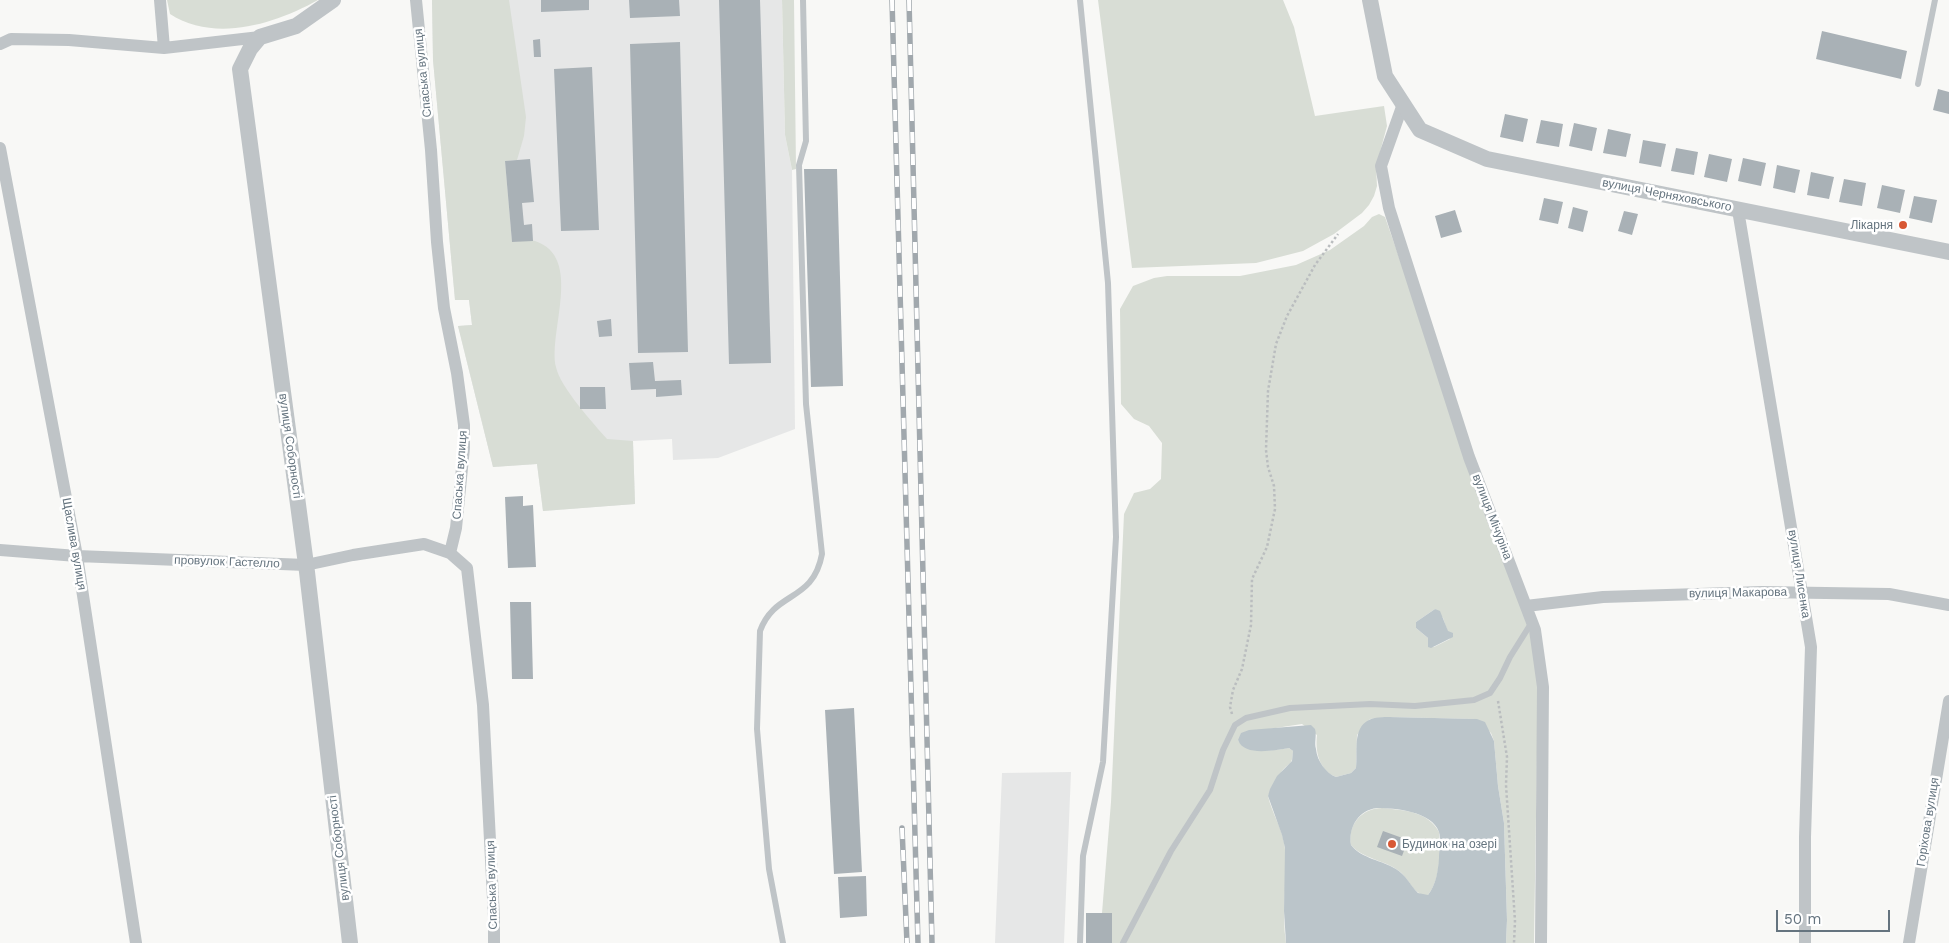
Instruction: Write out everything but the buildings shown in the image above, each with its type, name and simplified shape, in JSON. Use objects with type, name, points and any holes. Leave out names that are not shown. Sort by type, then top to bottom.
[{"type":"street","points":[[160,0],[164,48]]},
{"type":"street","points":[[0,44],[11,40],[69,40],[164,48],[260,37],[296,26],[333,0]]},
{"type":"street","name":"Спаська вулиця","points":[[416,0],[444,308],[457,373],[464,426],[464,448],[456,528],[450,553],[467,568],[479,676],[485,754],[494,943]]},
{"type":"street","name":"вулиця Черняховського","points":[[1370,0],[1386,76],[1420,130],[1486,159],[1949,252]]},
{"type":"street","name":"вулиця Соборності","points":[[260,37],[250,49],[240,69],[306,565],[350,943]]},
{"type":"street","name":"вулиця Мічуріна","points":[[1403,104],[1381,166],[1389,208],[1469,457],[1534,630],[1543,687],[1541,943]]},
{"type":"street","name":"Щаслива вулиця","points":[[0,148],[77,556],[136,943]]},
{"type":"street","name":"вулиця Лисенка","points":[[1738,210],[1811,647],[1804,837],[1805,943]]},
{"type":"street","name":"провулок Гастелло","points":[[0,550],[77,556],[306,565],[353,555],[424,544],[450,553]]},
{"type":"street","name":"вулиця Макарова","points":[[1526,606],[1603,597],[1762,592],[1889,594],[1949,605]]},
{"type":"street","name":"Горіхова вулиця","points":[[1909,943],[1949,701]]},
{"type":"lane","points":[[783,943],[769,869],[757,729],[760,631],[764,618],[773,608],[808,586],[820,565],[822,554],[806,404],[799,165],[806,141],[803,0]]},
{"type":"lane","points":[[1080,0],[1108,283],[1116,537],[1103,762],[1083,856],[1080,943]]},
{"type":"lane","points":[[1918,84],[1935,0]]},
{"type":"lane","points":[[1123,943],[1171,851],[1210,790],[1223,750],[1235,725],[1246,718],[1290,708],[1370,704],[1415,706],[1474,700],[1490,693],[1532,622]]},
{"type":"path","points":[[1235,725],[1230,707],[1233,690],[1242,669],[1251,624],[1252,579],[1267,547],[1275,509],[1274,486],[1268,467],[1266,450],[1268,391],[1276,344],[1287,316],[1314,265],[1338,234]]},
{"type":"path","points":[[1497,683],[1497,695],[1507,757],[1506,786],[1515,922],[1514,943]]},
{"type":"shaded area","points":[[167,0],[318,0],[301,9],[264,23],[225,29],[188,23],[170,14]]},
{"type":"shaded area","points":[[432,0],[782,0],[785,135],[792,170],[795,429],[718,458],[673,460],[672,439],[633,441],[635,504],[543,511],[537,464],[493,467],[458,326],[472,325],[469,300],[455,300],[433,60]]},
{"type":"shaded area","points":[[432,0],[509,0],[526,117],[524,136],[517,160],[505,161],[512,242],[535,241],[550,250],[558,263],[561,279],[561,297],[556,335],[556,367],[570,394],[607,439],[633,441],[635,504],[543,511],[537,464],[493,467],[458,326],[472,325],[469,300],[455,300],[433,60]]},
{"type":"shaded area","points":[[782,0],[794,0],[796,169],[792,170],[785,135]]},
{"type":"shaded area","points":[[1098,0],[1283,0],[1294,27],[1315,116],[1384,106],[1387,126],[1376,167],[1377,186],[1369,205],[1362,213],[1334,234],[1303,251],[1256,263],[1132,268]]},
{"type":"shaded area","points":[[1379,214],[1385,217],[1531,636],[1538,688],[1534,943],[1506,943],[1504,823],[1494,741],[1491,733],[1475,719],[1389,717],[1370,719],[1357,735],[1356,768],[1351,773],[1336,777],[1326,770],[1319,760],[1317,735],[1302,724],[1269,729],[1238,740],[1241,745],[1253,750],[1289,748],[1293,751],[1291,762],[1280,774],[1268,796],[1285,849],[1284,919],[1286,943],[1112,943],[1112,913],[1102,913],[1111,802],[1124,514],[1134,493],[1150,489],[1161,479],[1162,443],[1149,426],[1134,419],[1121,404],[1120,309],[1133,286],[1154,278],[1167,276],[1240,276],[1296,265],[1330,250],[1364,226],[1372,217]],"holes":[[[1435,609],[1443,618],[1450,639],[1434,647],[1428,647],[1428,638],[1416,628],[1416,622]]]},
{"type":"shaded area","points":[[1435,609],[1440,611],[1448,631],[1453,633],[1453,637],[1431,648],[1428,647],[1428,638],[1416,628],[1416,622]]},
{"type":"shaded area","points":[[1374,718],[1477,719],[1485,722],[1494,741],[1504,823],[1506,943],[1286,943],[1284,911],[1285,848],[1268,796],[1277,776],[1292,761],[1293,751],[1289,748],[1268,751],[1247,749],[1238,740],[1241,733],[1249,730],[1311,725],[1315,729],[1315,746],[1320,762],[1329,773],[1336,777],[1351,773],[1356,768],[1358,734],[1364,724]],"holes":[[[1384,808],[1421,815],[1429,819],[1439,832],[1439,863],[1435,882],[1428,895],[1418,893],[1403,874],[1396,869],[1366,856],[1351,845],[1351,832],[1356,820],[1371,809]]]},
{"type":"shaded area","points":[[1071,772],[1064,943],[995,943],[1002,773]]},
{"type":"shaded area","points":[[1382,808],[1406,811],[1422,816],[1434,825],[1439,832],[1437,873],[1428,895],[1423,895],[1415,890],[1403,874],[1393,867],[1356,850],[1351,845],[1351,831],[1362,814]]},
{"type":"railway","points":[[892,0],[918,943]]},
{"type":"railway","points":[[909,0],[932,943]]},
{"type":"railway","points":[[902,828],[907,943]]},
{"type":"place","name":"Лікарня","points":[[1903,225]]},
{"type":"place","name":"Будинок на озері","points":[[1392,844]]}]
